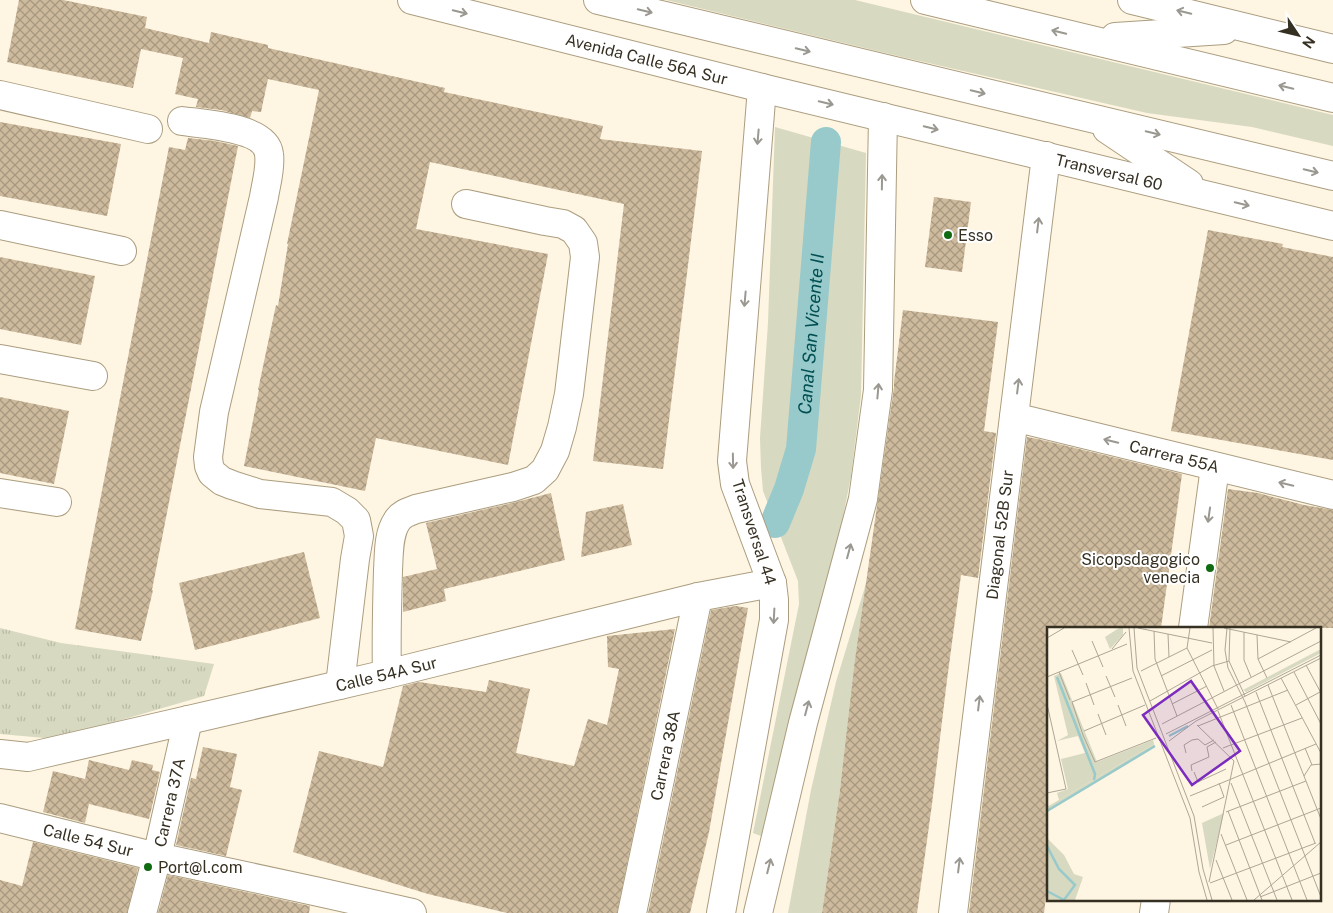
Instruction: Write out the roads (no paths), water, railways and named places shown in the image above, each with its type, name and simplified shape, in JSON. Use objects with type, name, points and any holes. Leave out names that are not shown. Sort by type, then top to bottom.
[{"type":"main road","name":"Avenida Calle 56A Sur","points":[[412,0],[883,117]]},
{"type":"main road","points":[[598,0],[1333,176]]},
{"type":"main road","points":[[925,0],[1333,98]]},
{"type":"main road","points":[[1132,0],[1333,49]]},
{"type":"main road","points":[[1087,39],[1251,29]]},
{"type":"main road","name":"Transversal 44","points":[[721,913],[774,620],[772,583],[735,484],[732,460],[762,88]]},
{"type":"main road","points":[[0,94],[148,129]]},
{"type":"main road","points":[[758,913],[803,723],[863,499],[878,390],[883,117]]},
{"type":"main road","name":"Transversal 60","points":[[883,117],[1333,226]]},
{"type":"main road","points":[[1094,119],[1204,194]]},
{"type":"main road","points":[[182,121],[231,128],[254,136],[265,144],[269,153],[264,197],[214,412],[208,457],[209,466],[212,473],[227,483],[260,494],[332,502],[348,511],[356,520],[358,536],[340,685]]},
{"type":"main road","name":"Diagonal 52B Sur","points":[[953,913],[1046,156]]},
{"type":"main road","points":[[387,674],[386,621],[389,560],[392,530],[397,520],[402,515],[416,508],[513,488],[534,480],[545,470],[555,451],[569,394],[585,257],[583,243],[574,230],[563,224],[466,204]]},
{"type":"main road","points":[[0,225],[122,250]]},
{"type":"main road","points":[[0,359],[93,376]]},
{"type":"main road","name":"Carrera 55A","points":[[1014,418],[1333,495]]},
{"type":"main road","points":[[1193,627],[1215,467]]},
{"type":"main road","points":[[0,493],[57,502]]},
{"type":"main road","name":"Calle 54A Sur","points":[[0,754],[28,757],[387,674],[698,597],[758,584],[772,583]]},
{"type":"main road","name":"Carrera 38A","points":[[632,913],[698,597]]},
{"type":"main road","name":"Carrera 37A","points":[[142,913],[157,857],[188,720]]},
{"type":"main road","name":"Calle 54 Sur","points":[[0,818],[157,857],[412,913]]},
{"type":"main road","points":[[1154,913],[1156,900]]},
{"type":"waterway","name":"Canal San Vicente II","points":[[775,523],[789,489],[801,449],[826,142]]},
{"type":"place","name":"Esso","points":[[948,235]]},
{"type":"place","name":"Sicopsdagogico venecia","points":[[1210,568]]},
{"type":"place","name":"Port@l.com","points":[[148,867]]}]
